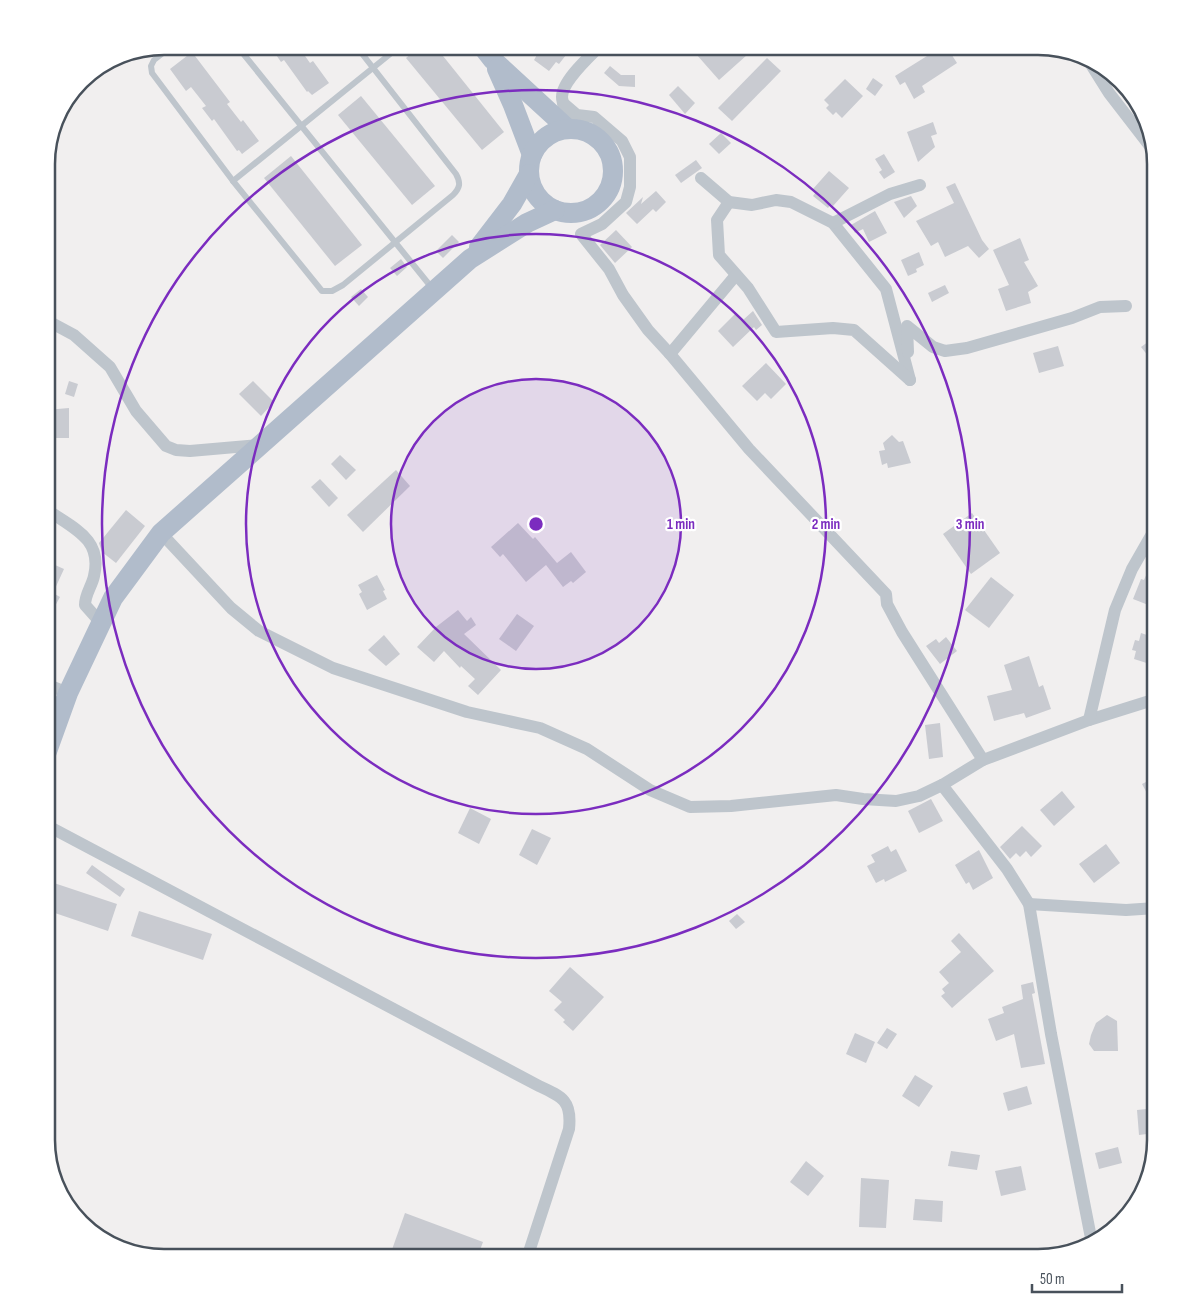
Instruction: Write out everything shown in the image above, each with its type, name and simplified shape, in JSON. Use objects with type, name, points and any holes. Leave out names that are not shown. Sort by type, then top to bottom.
[{"type":"main road","points":[[494,55],[513,105],[530,164],[531,183],[540,199],[555,210],[564,212],[583,211],[599,202],[610,186],[613,168],[608,150],[595,136],[573,129],[497,55]]},
{"type":"main road","points":[[470,259],[512,204],[543,140],[550,134],[573,129]]},
{"type":"main road","points":[[55,729],[68,693],[113,598],[160,533],[470,259],[528,222],[555,210]]},
{"type":"street","points":[[573,129],[563,104],[562,95],[565,87],[577,70],[591,55]]},
{"type":"street","points":[[1096,73],[1109,93],[1143,137]]},
{"type":"street","points":[[563,104],[577,115],[594,117],[622,140],[630,157],[630,187],[626,202],[602,224],[581,234],[609,269],[623,295],[648,330],[749,449],[886,594],[887,604],[898,626],[983,760]]},
{"type":"street","points":[[701,178],[729,202],[752,205],[776,200],[791,202],[833,223],[886,289],[910,380]]},
{"type":"street","points":[[833,223],[890,194],[920,185]]},
{"type":"street","points":[[729,202],[717,220],[719,255],[748,288],[776,332],[833,328],[854,330],[910,380]]},
{"type":"street","points":[[670,354],[736,275]]},
{"type":"street","points":[[910,380],[907,326],[933,347],[945,351],[967,348],[1072,318],[1100,307],[1126,306]]},
{"type":"street","points":[[55,325],[74,335],[110,366],[136,411],[166,446],[176,450],[190,451],[261,445]]},
{"type":"street","points":[[55,515],[86,536],[93,546],[97,560],[94,577],[85,598],[85,605],[101,623]]},
{"type":"street","points":[[160,533],[231,608],[259,632],[333,668],[467,712],[540,728],[588,749],[650,790],[690,807],[730,806],[836,795],[863,799],[896,800],[919,796],[942,786],[983,760],[1088,720],[1147,703]]},
{"type":"street","points":[[1088,720],[1115,610],[1132,570],[1147,543]]},
{"type":"street","points":[[55,688],[68,693]]},
{"type":"street","points":[[942,786],[1007,869],[1029,904],[1051,1034],[1091,1235]]},
{"type":"street","points":[[55,830],[559,1095],[568,1106],[570,1115],[569,1129],[529,1249]]},
{"type":"street","points":[[1029,904],[1126,910],[1147,909]]},
{"type":"lane","points":[[160,55],[154,60],[151,66],[152,73],[232,181],[322,291],[332,291],[344,285],[459,189],[460,181],[456,174],[363,55]]},
{"type":"lane","points":[[244,55],[434,291]]},
{"type":"lane","points":[[232,181],[389,55]]},
{"type":"building","points":[[188,55],[194,55],[230,102],[227,104],[241,122],[243,120],[259,141],[242,154],[239,150],[237,151],[214,119],[212,121],[202,108],[206,106],[191,87],[186,91],[170,69]]},
{"type":"building","points":[[276,55],[304,55],[310,63],[313,61],[329,83],[312,95],[307,92],[284,60],[281,62]]},
{"type":"building","points":[[410,55],[442,55],[504,132],[482,150],[406,58]]},
{"type":"building","points":[[537,55],[566,55],[559,64],[556,62],[549,71],[534,60]]},
{"type":"building","points":[[697,55],[747,55],[719,80]]},
{"type":"building","points":[[929,55],[952,55],[957,63],[922,86],[925,92],[914,99],[905,82],[900,85],[895,76]]},
{"type":"building","points":[[767,58],[781,71],[732,121],[718,108]]},
{"type":"building","points":[[610,66],[621,75],[635,75],[635,87],[619,86],[604,73]]},
{"type":"building","points":[[873,78],[883,85],[875,96],[866,89]]},
{"type":"building","points":[[845,79],[863,96],[842,118],[836,112],[833,115],[826,108],[829,105],[824,100]]},
{"type":"building","points":[[678,86],[695,103],[685,114],[669,95]]},
{"type":"building","points":[[361,96],[435,186],[412,205],[338,115]]},
{"type":"building","points":[[933,122],[937,134],[931,136],[935,147],[918,162],[907,132]]},
{"type":"building","points":[[721,133],[731,143],[719,154],[709,144]]},
{"type":"building","points":[[884,154],[895,172],[884,179],[879,172],[882,170],[875,159]]},
{"type":"building","points":[[291,156],[362,245],[335,266],[264,178]]},
{"type":"building","points":[[696,160],[702,168],[681,183],[675,175]]},
{"type":"building","points":[[829,171],[849,188],[833,206],[831,204],[828,208],[813,196],[816,192],[813,189]]},
{"type":"building","points":[[955,183],[982,240],[989,249],[979,258],[968,246],[945,257],[938,242],[931,246],[916,221],[954,203],[946,187]]},
{"type":"building","points":[[656,191],[666,202],[656,212],[653,209],[637,224],[626,213],[643,197],[641,204]]},
{"type":"building","points":[[911,196],[917,206],[904,218],[894,202]]},
{"type":"building","points":[[875,211],[887,233],[869,242],[863,229],[855,233],[851,225]]},
{"type":"building","points":[[616,230],[632,247],[615,263],[600,245]]},
{"type":"building","points":[[452,235],[459,242],[443,258],[436,251]]},
{"type":"building","points":[[1020,238],[1029,260],[1024,262],[1038,286],[1028,292],[1031,303],[1006,311],[998,289],[1009,285],[993,250]]},
{"type":"building","points":[[919,252],[924,265],[916,269],[917,272],[908,276],[901,260]]},
{"type":"building","points":[[401,259],[407,267],[397,276],[390,268]]},
{"type":"building","points":[[945,285],[949,293],[932,302],[928,293]]},
{"type":"building","points":[[361,289],[368,297],[359,306],[351,297]]},
{"type":"building","points":[[753,311],[762,325],[756,330],[754,327],[733,347],[718,331],[736,313],[743,320]]},
{"type":"building","points":[[1147,343],[1147,355],[1141,347]]},
{"type":"building","points":[[1058,346],[1064,366],[1039,373],[1033,353]]},
{"type":"building","points":[[766,363],[786,384],[771,399],[765,393],[757,401],[742,386]]},
{"type":"building","points":[[69,381],[78,384],[74,397],[65,394]]},
{"type":"building","points":[[253,381],[274,402],[261,416],[239,394]]},
{"type":"building","points":[[69,408],[69,438],[55,438],[55,409]]},
{"type":"building","points":[[892,435],[899,442],[903,441],[911,463],[888,468],[887,463],[882,465],[879,451],[885,450],[883,443]]},
{"type":"building","points":[[340,455],[356,470],[346,480],[331,464]]},
{"type":"building","points":[[396,470],[410,486],[363,532],[347,515]]},
{"type":"building","points":[[320,479],[338,498],[329,507],[311,487]]},
{"type":"building","points":[[126,510],[145,526],[116,563],[102,552],[99,543]]},
{"type":"building","points":[[972,513],[1000,553],[971,574],[943,534]]},
{"type":"building","points":[[518,523],[533,539],[535,537],[557,563],[571,552],[586,572],[573,583],[571,581],[563,587],[546,565],[526,582],[503,554],[500,557],[491,547]]},
{"type":"building","points":[[55,565],[64,569],[55,589]]},
{"type":"building","points":[[1147,573],[1147,604],[1133,599],[1141,579],[1144,580]]},
{"type":"building","points":[[377,575],[385,590],[383,591],[387,599],[367,610],[359,594],[362,592],[358,585]]},
{"type":"building","points":[[991,577],[1014,595],[989,628],[965,610]]},
{"type":"building","points":[[55,594],[60,597],[55,606]]},
{"type":"building","points":[[458,610],[467,621],[471,617],[476,625],[464,634],[501,670],[478,695],[468,686],[475,679],[461,666],[460,668],[444,651],[434,662],[417,647],[436,627]]},
{"type":"building","points":[[517,614],[534,626],[516,651],[499,639]]},
{"type":"building","points":[[1141,633],[1147,635],[1147,663],[1134,659],[1136,651],[1132,650],[1135,640],[1139,641]]},
{"type":"building","points":[[384,635],[400,654],[386,666],[368,650]]},
{"type":"building","points":[[946,637],[957,651],[940,664],[926,646],[936,639],[939,643]]},
{"type":"building","points":[[1029,656],[1039,687],[1043,685],[1051,709],[1026,718],[1024,713],[994,721],[987,696],[1012,690],[1004,665]]},
{"type":"building","points":[[940,723],[943,757],[929,759],[925,725]]},
{"type":"building","points":[[1147,782],[1147,793],[1142,784]]},
{"type":"building","points":[[1062,791],[1075,807],[1054,826],[1040,810]]},
{"type":"building","points":[[931,799],[943,821],[919,833],[908,811]]},
{"type":"building","points":[[470,808],[491,819],[479,844],[458,833]]},
{"type":"building","points":[[1022,826],[1042,846],[1031,857],[1026,851],[1020,857],[1016,853],[1010,859],[1000,847]]},
{"type":"building","points":[[532,829],[551,838],[537,865],[519,855]]},
{"type":"building","points":[[1106,844],[1120,863],[1094,883],[1079,864]]},
{"type":"building","points":[[888,846],[891,852],[896,849],[907,871],[885,882],[884,879],[876,883],[867,866],[875,862],[871,855]]},
{"type":"building","points":[[979,850],[993,878],[973,890],[969,882],[966,884],[955,865]]},
{"type":"building","points":[[92,865],[125,889],[120,897],[86,873]]},
{"type":"building","points":[[55,883],[117,904],[108,931],[55,913]]},
{"type":"building","points":[[139,911],[212,934],[203,960],[131,936]]},
{"type":"building","points":[[737,914],[745,922],[736,929],[729,921]]},
{"type":"building","points":[[959,933],[994,971],[952,1008],[941,996],[945,993],[942,989],[949,983],[939,972],[961,952],[951,941]]},
{"type":"building","points":[[570,967],[604,997],[573,1031],[554,1010],[562,1002],[549,991]]},
{"type":"building","points":[[1033,982],[1035,993],[1032,994],[1045,1064],[1021,1068],[1014,1034],[996,1041],[988,1019],[1004,1013],[1002,1007],[1023,999],[1021,985]]},
{"type":"building","points":[[1107,1015],[1117,1021],[1118,1051],[1094,1051],[1089,1044],[1091,1035],[1096,1023]]},
{"type":"building","points":[[887,1028],[897,1034],[887,1049],[877,1043]]},
{"type":"building","points":[[855,1033],[875,1042],[866,1063],[846,1054]]},
{"type":"building","points":[[915,1075],[933,1086],[919,1107],[902,1096]]},
{"type":"building","points":[[1027,1086],[1032,1104],[1008,1111],[1003,1093]]},
{"type":"building","points":[[1147,1109],[1147,1134],[1139,1135],[1137,1110]]},
{"type":"building","points":[[1118,1147],[1122,1163],[1099,1169],[1095,1153]]},
{"type":"building","points":[[951,1151],[980,1155],[977,1170],[948,1166]]},
{"type":"building","points":[[806,1161],[824,1176],[808,1196],[790,1182]]},
{"type":"building","points":[[1021,1166],[1026,1190],[1001,1196],[995,1171]]},
{"type":"building","points":[[861,1178],[889,1180],[886,1228],[859,1227]]},
{"type":"building","points":[[915,1199],[943,1201],[942,1222],[913,1220]]},
{"type":"building","points":[[405,1213],[483,1242],[480,1249],[392,1249]]}]
